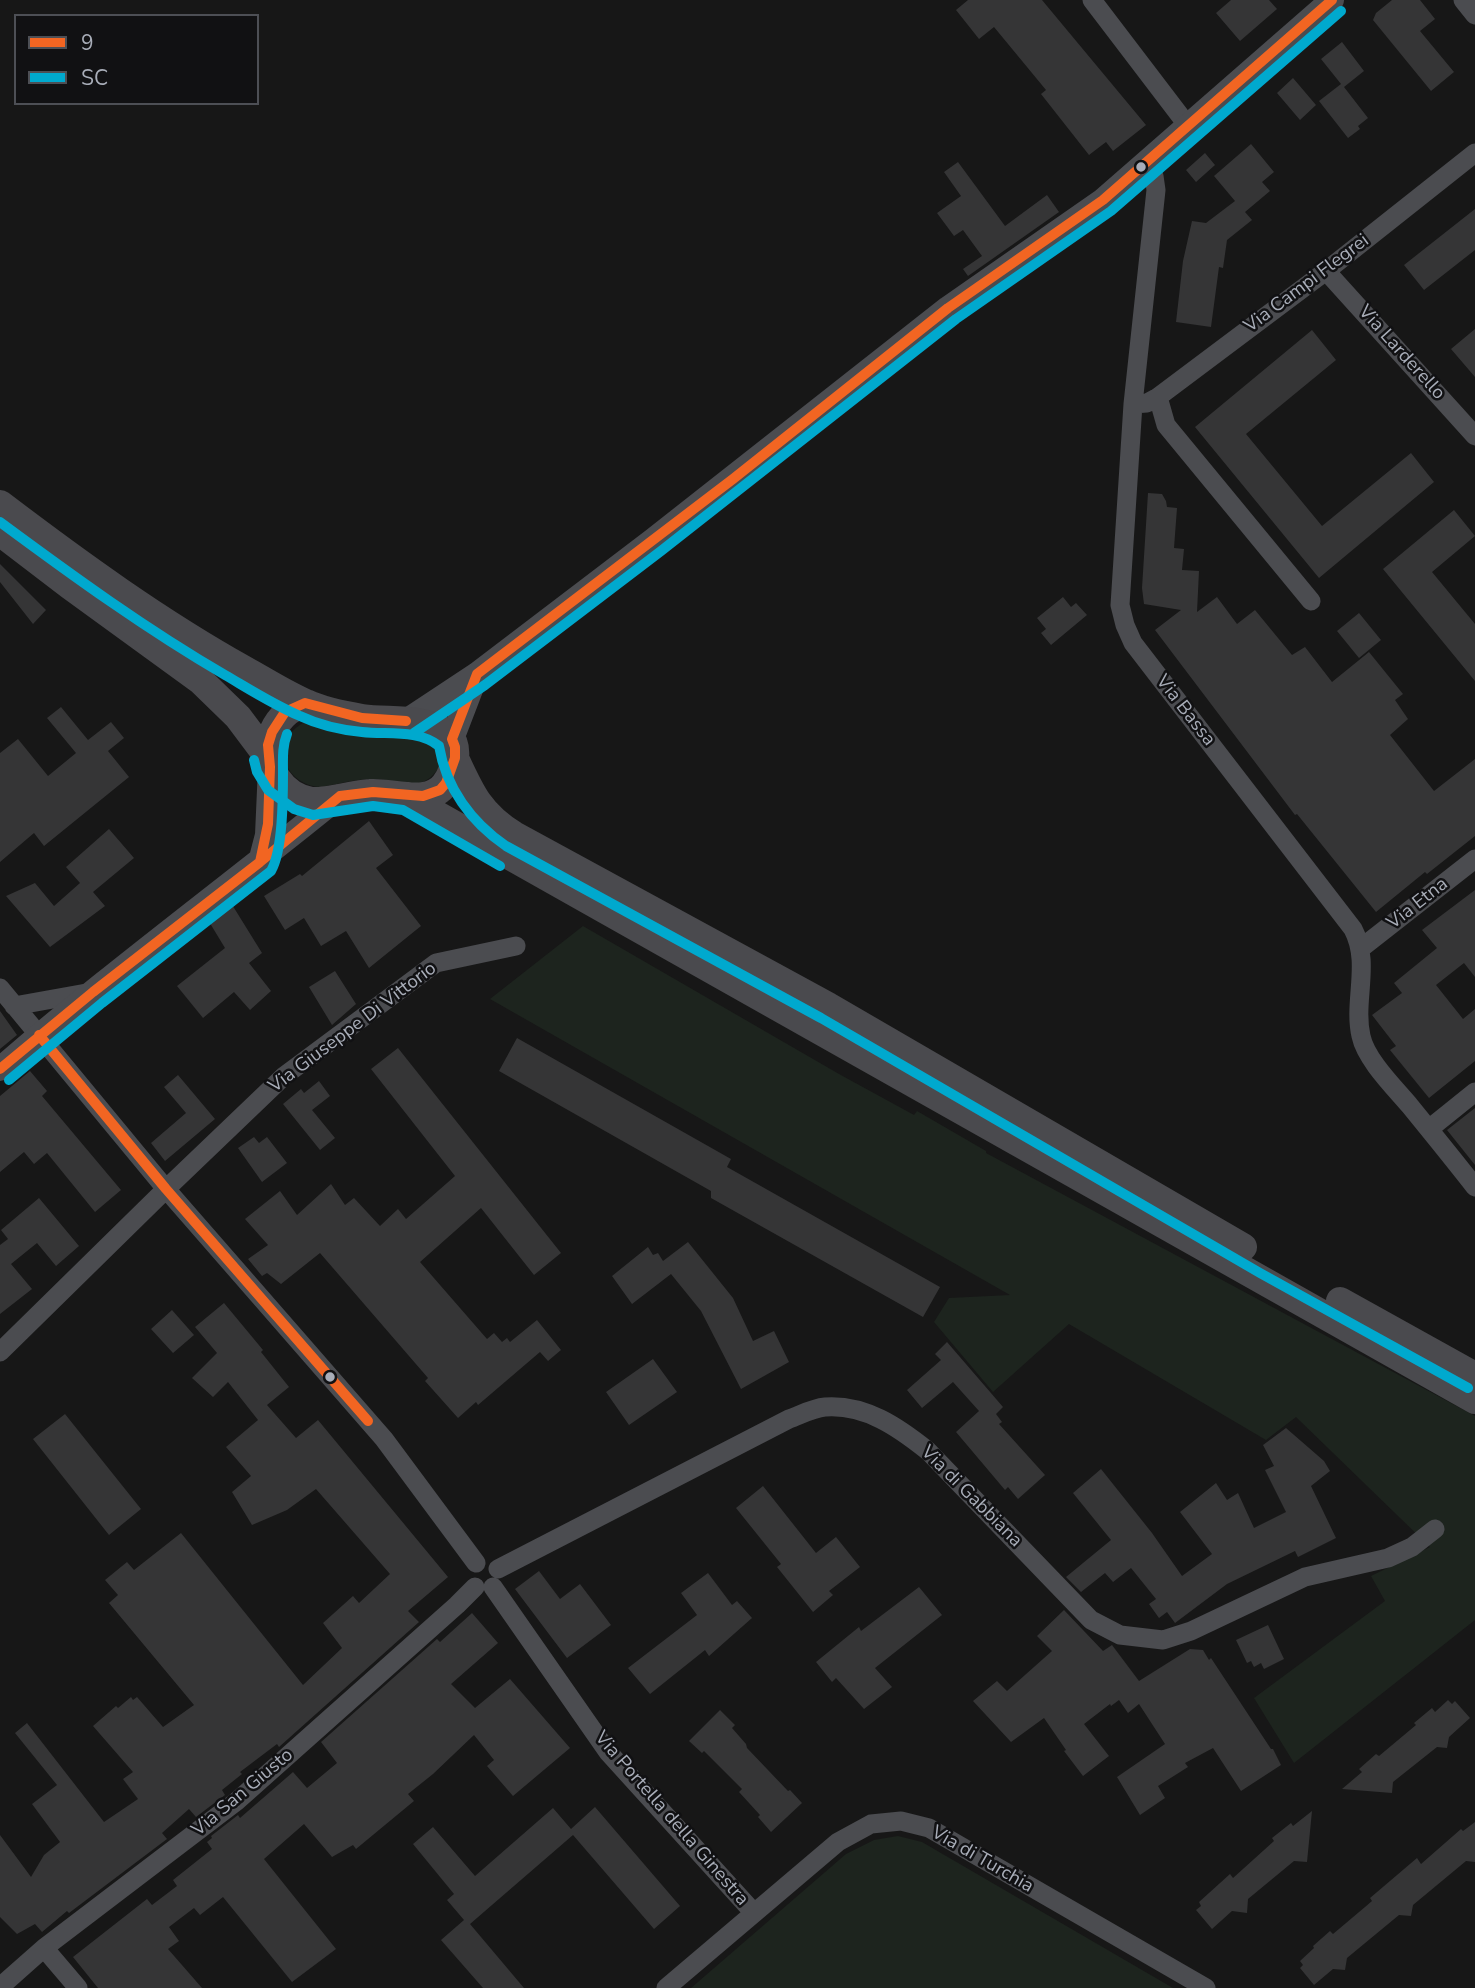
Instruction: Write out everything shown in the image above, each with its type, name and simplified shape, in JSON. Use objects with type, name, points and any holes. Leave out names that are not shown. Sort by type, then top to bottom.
[{"type":"main road","points":[[0,504],[79,564],[128,597],[211,651],[305,703],[362,718],[428,724],[446,733],[481,807],[489,817],[514,835],[828,1006],[1267,1261],[1475,1376]]},
{"type":"main road","points":[[0,532],[201,681],[238,717],[279,781],[299,796],[312,801],[373,792],[423,796],[440,790],[450,774],[454,748]]},
{"type":"main road","points":[[269,762],[268,745],[277,723],[285,712],[305,703]]},
{"type":"main road","points":[[408,796],[439,816],[1475,1400]]},
{"type":"street","points":[[1092,0],[1188,126]]},
{"type":"street","points":[[406,721],[477,674],[733,479],[948,308],[1103,200],[1332,0]]},
{"type":"street","points":[[1463,0],[1475,15]]},
{"type":"street","name":"Via Campi Flegrei","points":[[1133,404],[1147,403],[1158,397],[1326,271],[1475,153]]},
{"type":"street","name":"Via Bassa","points":[[1144,163],[1154,176],[1156,190],[1133,404],[1120,605],[1125,625],[1133,643],[1353,929],[1362,960],[1358,1016],[1361,1039],[1374,1063],[1475,1187]]},
{"type":"street","name":"Via Larderello","points":[[1326,271],[1475,436]]},
{"type":"street","points":[[1158,397],[1166,425],[1311,601]]},
{"type":"street","points":[[454,748],[477,674]]},
{"type":"street","points":[[260,862],[267,835],[269,762]]},
{"type":"street","points":[[0,1069],[340,796]]},
{"type":"street","name":"Via Etna","points":[[1360,949],[1475,859]]},
{"type":"street","name":"Via Giuseppe Di Vittorio","points":[[0,1352],[284,1076],[436,963],[516,946]]},
{"type":"street","points":[[0,988],[166,1189],[384,1439],[476,1563],[470,1576],[489,1581]]},
{"type":"street","points":[[15,1006],[93,992]]},
{"type":"street","points":[[1429,1129],[1475,1092]]},
{"type":"street","name":"Via di Gabbiana","points":[[489,1581],[789,1419],[822,1407],[849,1408],[877,1417],[900,1429],[928,1451],[1091,1620],[1120,1635],[1163,1640],[1191,1631],[1305,1577],[1388,1558],[1412,1547],[1435,1529]]},
{"type":"street","name":"Via Portella della Ginestra","points":[[489,1581],[608,1752],[754,1913]]},
{"type":"street","name":"Via San Giusto","points":[[0,1987],[44,1948],[237,1801],[457,1605],[489,1581]]},
{"type":"street","name":"Via di Turchia","points":[[666,1988],[838,1842],[871,1825],[901,1821],[929,1828],[1206,1988]]},
{"type":"street","points":[[44,1948],[78,1988]]},
{"type":"shaded area","points":[[307,721],[359,732],[415,736],[439,746],[443,754],[435,773],[421,782],[369,779],[318,787],[295,777],[284,758],[288,738],[295,728]]},
{"type":"shaded area","points":[[583,926],[839,1074],[914,1115],[917,1111],[986,1153],[1475,1416],[1475,1620],[1294,1763],[1254,1698],[1385,1601],[1371,1576],[1430,1547],[1296,1417],[1266,1440],[1069,1324],[993,1392],[934,1322],[949,1298],[1010,1295],[490,999]]},
{"type":"shaded area","points":[[898,1836],[922,1842],[1173,1988],[691,1988],[846,1854],[874,1840]]},
{"type":"building","points":[[968,0],[1042,0],[1146,125],[1113,151],[1106,142],[1089,155],[1041,94],[1046,90],[994,27],[979,39],[956,10]]},
{"type":"building","points":[[1231,0],[1269,0],[1277,9],[1240,41],[1216,13]]},
{"type":"building","points":[[1392,0],[1420,0],[1435,19],[1420,31],[1454,72],[1431,91],[1373,20],[1376,13]]},
{"type":"building","points":[[1342,42],[1364,71],[1344,87],[1368,118],[1358,126],[1360,129],[1348,138],[1319,101],[1341,84],[1321,59]]},
{"type":"building","points":[[1293,78],[1316,105],[1300,120],[1277,93]]},
{"type":"building","points":[[1251,144],[1274,172],[1262,182],[1270,191],[1245,212],[1252,220],[1227,240],[1223,268],[1219,267],[1211,327],[1176,322],[1183,261],[1192,221],[1206,223],[1235,201],[1214,176]]},
{"type":"building","points":[[1205,153],[1215,165],[1196,182],[1186,170]]},
{"type":"building","points":[[958,162],[1005,226],[1047,195],[1059,212],[968,276],[963,269],[982,256],[963,230],[954,236],[937,213],[961,196],[944,172]]},
{"type":"building","points":[[1475,209],[1475,250],[1424,290],[1404,265]]},
{"type":"building","points":[[1475,329],[1475,377],[1451,349]]},
{"type":"building","points":[[1312,330],[1336,360],[1246,434],[1322,526],[1411,453],[1434,482],[1319,578],[1195,427]]},
{"type":"building","points":[[1148,493],[1162,494],[1167,507],[1177,508],[1174,548],[1184,549],[1182,570],[1199,571],[1197,612],[1217,597],[1237,624],[1255,610],[1292,655],[1305,647],[1332,682],[1369,652],[1403,694],[1395,700],[1408,719],[1390,735],[1434,791],[1475,759],[1475,836],[1376,912],[1297,814],[1295,815],[1155,630],[1181,610],[1144,604],[1142,588]]},
{"type":"building","points":[[1454,510],[1475,536],[1432,572],[1475,624],[1475,681],[1383,569]]},
{"type":"building","points":[[0,564],[46,610],[33,624],[0,582]]},
{"type":"building","points":[[1063,597],[1071,607],[1076,603],[1087,615],[1051,645],[1041,633],[1046,629],[1037,618]]},
{"type":"building","points":[[1359,613],[1381,640],[1359,658],[1337,631]]},
{"type":"building","points":[[61,707],[88,740],[111,722],[124,738],[108,751],[129,777],[44,846],[34,833],[0,862],[0,753],[18,739],[48,776],[76,753],[47,718]]},
{"type":"building","points":[[369,821],[393,855],[376,868],[421,926],[369,968],[346,931],[321,946],[304,918],[285,930],[264,896],[300,874],[302,876]]},
{"type":"building","points":[[109,829],[134,858],[93,892],[105,906],[50,947],[6,896],[35,883],[54,906],[80,883],[66,867]]},
{"type":"building","points":[[1475,890],[1475,977],[1464,963],[1436,985],[1463,1019],[1475,1009],[1475,1061],[1429,1098],[1390,1050],[1396,1046],[1372,1015],[1402,993],[1394,983],[1437,948],[1422,930]]},
{"type":"building","points":[[231,903],[262,953],[249,963],[271,991],[250,1010],[234,992],[203,1018],[177,986],[225,948],[208,920]]},
{"type":"building","points":[[335,971],[356,1004],[332,1025],[309,987]]},
{"type":"building","points":[[0,1011],[17,1035],[0,1049]]},
{"type":"building","points":[[517,1038],[731,1159],[727,1167],[940,1287],[923,1317],[711,1198],[711,1191],[499,1071]]},
{"type":"building","points":[[398,1048],[561,1253],[534,1275],[481,1208],[420,1262],[487,1339],[494,1333],[502,1342],[507,1338],[510,1342],[537,1320],[561,1350],[548,1361],[540,1352],[478,1405],[476,1402],[458,1418],[425,1381],[428,1378],[320,1253],[281,1284],[267,1273],[262,1276],[248,1259],[268,1245],[245,1219],[280,1191],[297,1215],[331,1184],[345,1205],[354,1198],[380,1226],[398,1209],[406,1219],[455,1176],[371,1069]]},
{"type":"building","points":[[30,1071],[47,1091],[42,1096],[121,1190],[95,1212],[47,1153],[34,1164],[24,1152],[0,1172],[0,1096]]},
{"type":"building","points":[[178,1075],[215,1119],[165,1161],[151,1143],[186,1113],[164,1087]]},
{"type":"building","points":[[319,1081],[330,1096],[312,1110],[335,1138],[320,1150],[283,1104],[301,1089],[304,1093]]},
{"type":"building","points":[[1475,1108],[1475,1165],[1447,1130]]},
{"type":"building","points":[[254,1137],[259,1143],[267,1137],[287,1163],[262,1182],[238,1148]]},
{"type":"building","points":[[39,1198],[79,1246],[56,1266],[37,1243],[11,1264],[32,1289],[0,1314],[0,1245],[8,1239],[1,1230]]},
{"type":"building","points":[[688,1242],[733,1298],[753,1341],[774,1331],[789,1362],[741,1389],[701,1311],[671,1274],[632,1304],[612,1276],[648,1247],[653,1255],[658,1253],[663,1261]]},
{"type":"building","points":[[224,1303],[289,1387],[267,1405],[296,1438],[318,1420],[448,1577],[408,1611],[419,1622],[279,1747],[277,1744],[240,1772],[242,1774],[222,1790],[225,1795],[196,1817],[189,1809],[162,1833],[167,1839],[42,1932],[35,1924],[17,1934],[0,1917],[0,1835],[31,1877],[44,1855],[60,1842],[32,1804],[57,1785],[15,1733],[27,1723],[104,1822],[138,1799],[123,1779],[133,1772],[93,1726],[131,1697],[133,1700],[137,1697],[163,1727],[194,1705],[109,1603],[118,1595],[105,1580],[127,1562],[134,1570],[181,1533],[303,1685],[342,1648],[323,1623],[353,1596],[359,1603],[390,1574],[316,1489],[287,1510],[252,1525],[232,1492],[251,1476],[226,1447],[258,1420],[228,1382],[213,1397],[192,1378],[217,1353],[195,1327]]},
{"type":"building","points":[[172,1310],[194,1335],[173,1353],[151,1329]]},
{"type":"building","points":[[947,1342],[1003,1407],[996,1414],[1002,1422],[999,1424],[1045,1475],[1018,1499],[1008,1487],[1005,1490],[956,1432],[979,1411],[953,1382],[922,1408],[907,1390],[941,1360],[935,1354]]},
{"type":"building","points":[[653,1359],[677,1392],[629,1425],[606,1392]]},
{"type":"building","points":[[65,1414],[141,1509],[109,1535],[33,1439]]},
{"type":"building","points":[[1286,1428],[1324,1461],[1330,1471],[1311,1486],[1336,1538],[1298,1557],[1295,1551],[1227,1584],[1175,1623],[1167,1612],[1159,1618],[1149,1604],[1156,1599],[1131,1568],[1113,1582],[1105,1573],[1081,1592],[1066,1577],[1111,1540],[1073,1493],[1101,1469],[1182,1576],[1212,1554],[1180,1512],[1216,1483],[1227,1500],[1238,1493],[1254,1528],[1286,1512],[1265,1470],[1274,1466],[1263,1445]]},
{"type":"building","points":[[763,1486],[816,1553],[836,1537],[860,1567],[829,1591],[833,1595],[813,1612],[777,1567],[781,1564],[736,1508]]},
{"type":"building","points":[[539,1571],[560,1599],[580,1584],[611,1625],[567,1658],[515,1589]]},
{"type":"building","points":[[708,1573],[732,1605],[737,1601],[752,1618],[709,1656],[705,1650],[650,1694],[628,1668],[697,1615],[681,1593]]},
{"type":"building","points":[[919,1587],[942,1615],[875,1668],[892,1687],[864,1709],[836,1678],[832,1682],[816,1662],[859,1627],[861,1631]]},
{"type":"building","points":[[1064,1610],[1103,1651],[1112,1645],[1139,1681],[1190,1649],[1203,1650],[1273,1749],[1281,1765],[1241,1791],[1213,1748],[1185,1763],[1188,1767],[1158,1786],[1165,1798],[1140,1815],[1117,1777],[1165,1744],[1139,1704],[1128,1713],[1119,1700],[1084,1724],[1109,1756],[1083,1776],[1044,1718],[1011,1742],[973,1701],[997,1681],[1007,1691],[1052,1651],[1037,1636]]},
{"type":"building","points":[[472,1613],[498,1643],[451,1684],[475,1708],[510,1679],[570,1748],[513,1796],[487,1766],[494,1760],[474,1735],[408,1794],[414,1801],[356,1849],[353,1845],[332,1857],[304,1824],[264,1859],[336,1949],[292,1982],[223,1897],[200,1915],[194,1908],[169,1927],[179,1941],[168,1949],[202,1988],[98,1988],[73,1957],[147,1899],[152,1905],[177,1886],[173,1880],[212,1849],[207,1842],[211,1836],[238,1815],[240,1818],[293,1772],[307,1788],[337,1763],[321,1742],[437,1639],[440,1642]]},
{"type":"building","points":[[1268,1625],[1284,1659],[1264,1669],[1261,1663],[1254,1667],[1251,1661],[1247,1663],[1236,1640]]},
{"type":"building","points":[[1448,1700],[1452,1704],[1455,1701],[1470,1718],[1449,1737],[1447,1748],[1437,1747],[1393,1782],[1392,1793],[1342,1789],[1362,1772],[1359,1769],[1376,1754],[1379,1756],[1432,1708],[1435,1712]]},
{"type":"building","points":[[720,1710],[735,1725],[732,1728],[747,1748],[802,1803],[771,1832],[739,1792],[742,1789],[704,1751],[702,1753],[689,1741]]},
{"type":"building","points":[[595,1807],[680,1906],[654,1929],[573,1835],[470,1924],[524,1988],[483,1988],[441,1940],[464,1920],[447,1900],[454,1894],[413,1844],[433,1827],[475,1876],[553,1808],[571,1829]]},
{"type":"building","points":[[1312,1811],[1307,1862],[1294,1861],[1248,1899],[1247,1913],[1232,1911],[1212,1929],[1196,1910],[1201,1906],[1199,1902],[1230,1874],[1233,1878],[1274,1841],[1272,1838]]},
{"type":"building","points":[[1475,1822],[1475,1862],[1466,1861],[1413,1905],[1411,1916],[1399,1915],[1347,1958],[1345,1970],[1333,1969],[1314,1985],[1300,1968],[1303,1965],[1300,1961],[1313,1946],[1330,1931],[1333,1934],[1365,1907],[1372,1901],[1370,1898],[1417,1858],[1421,1864],[1461,1829],[1463,1831]]},
{"type":"transit line","name":"9","points":[[0,1069],[340,796],[373,792],[423,796],[440,790],[446,783],[455,758],[452,739],[477,674],[733,479],[948,308],[1103,200],[1332,0]]},
{"type":"transit line","name":"SC","points":[[414,733],[485,685],[661,551],[956,319],[1111,211],[1341,11]]},
{"type":"transit line","name":"SC","points":[[0,522],[138,621],[281,707],[315,722],[338,728],[412,735],[431,741],[439,746],[447,776],[462,803],[493,837],[506,846],[821,1018],[1260,1273],[1468,1388]]},
{"type":"transit line","name":"9","points":[[260,862],[268,824],[268,745],[272,732],[285,712],[305,703],[362,718],[406,721]]},
{"type":"transit line","name":"SC","points":[[9,1080],[102,1003],[271,871],[280,837],[283,753],[287,734]]},
{"type":"transit line","name":"SC","points":[[254,760],[257,772],[268,790],[294,809],[313,815],[373,806],[403,810],[500,866]]},
{"type":"transit line","name":"9","points":[[39,1035],[166,1189],[368,1421]]}]
